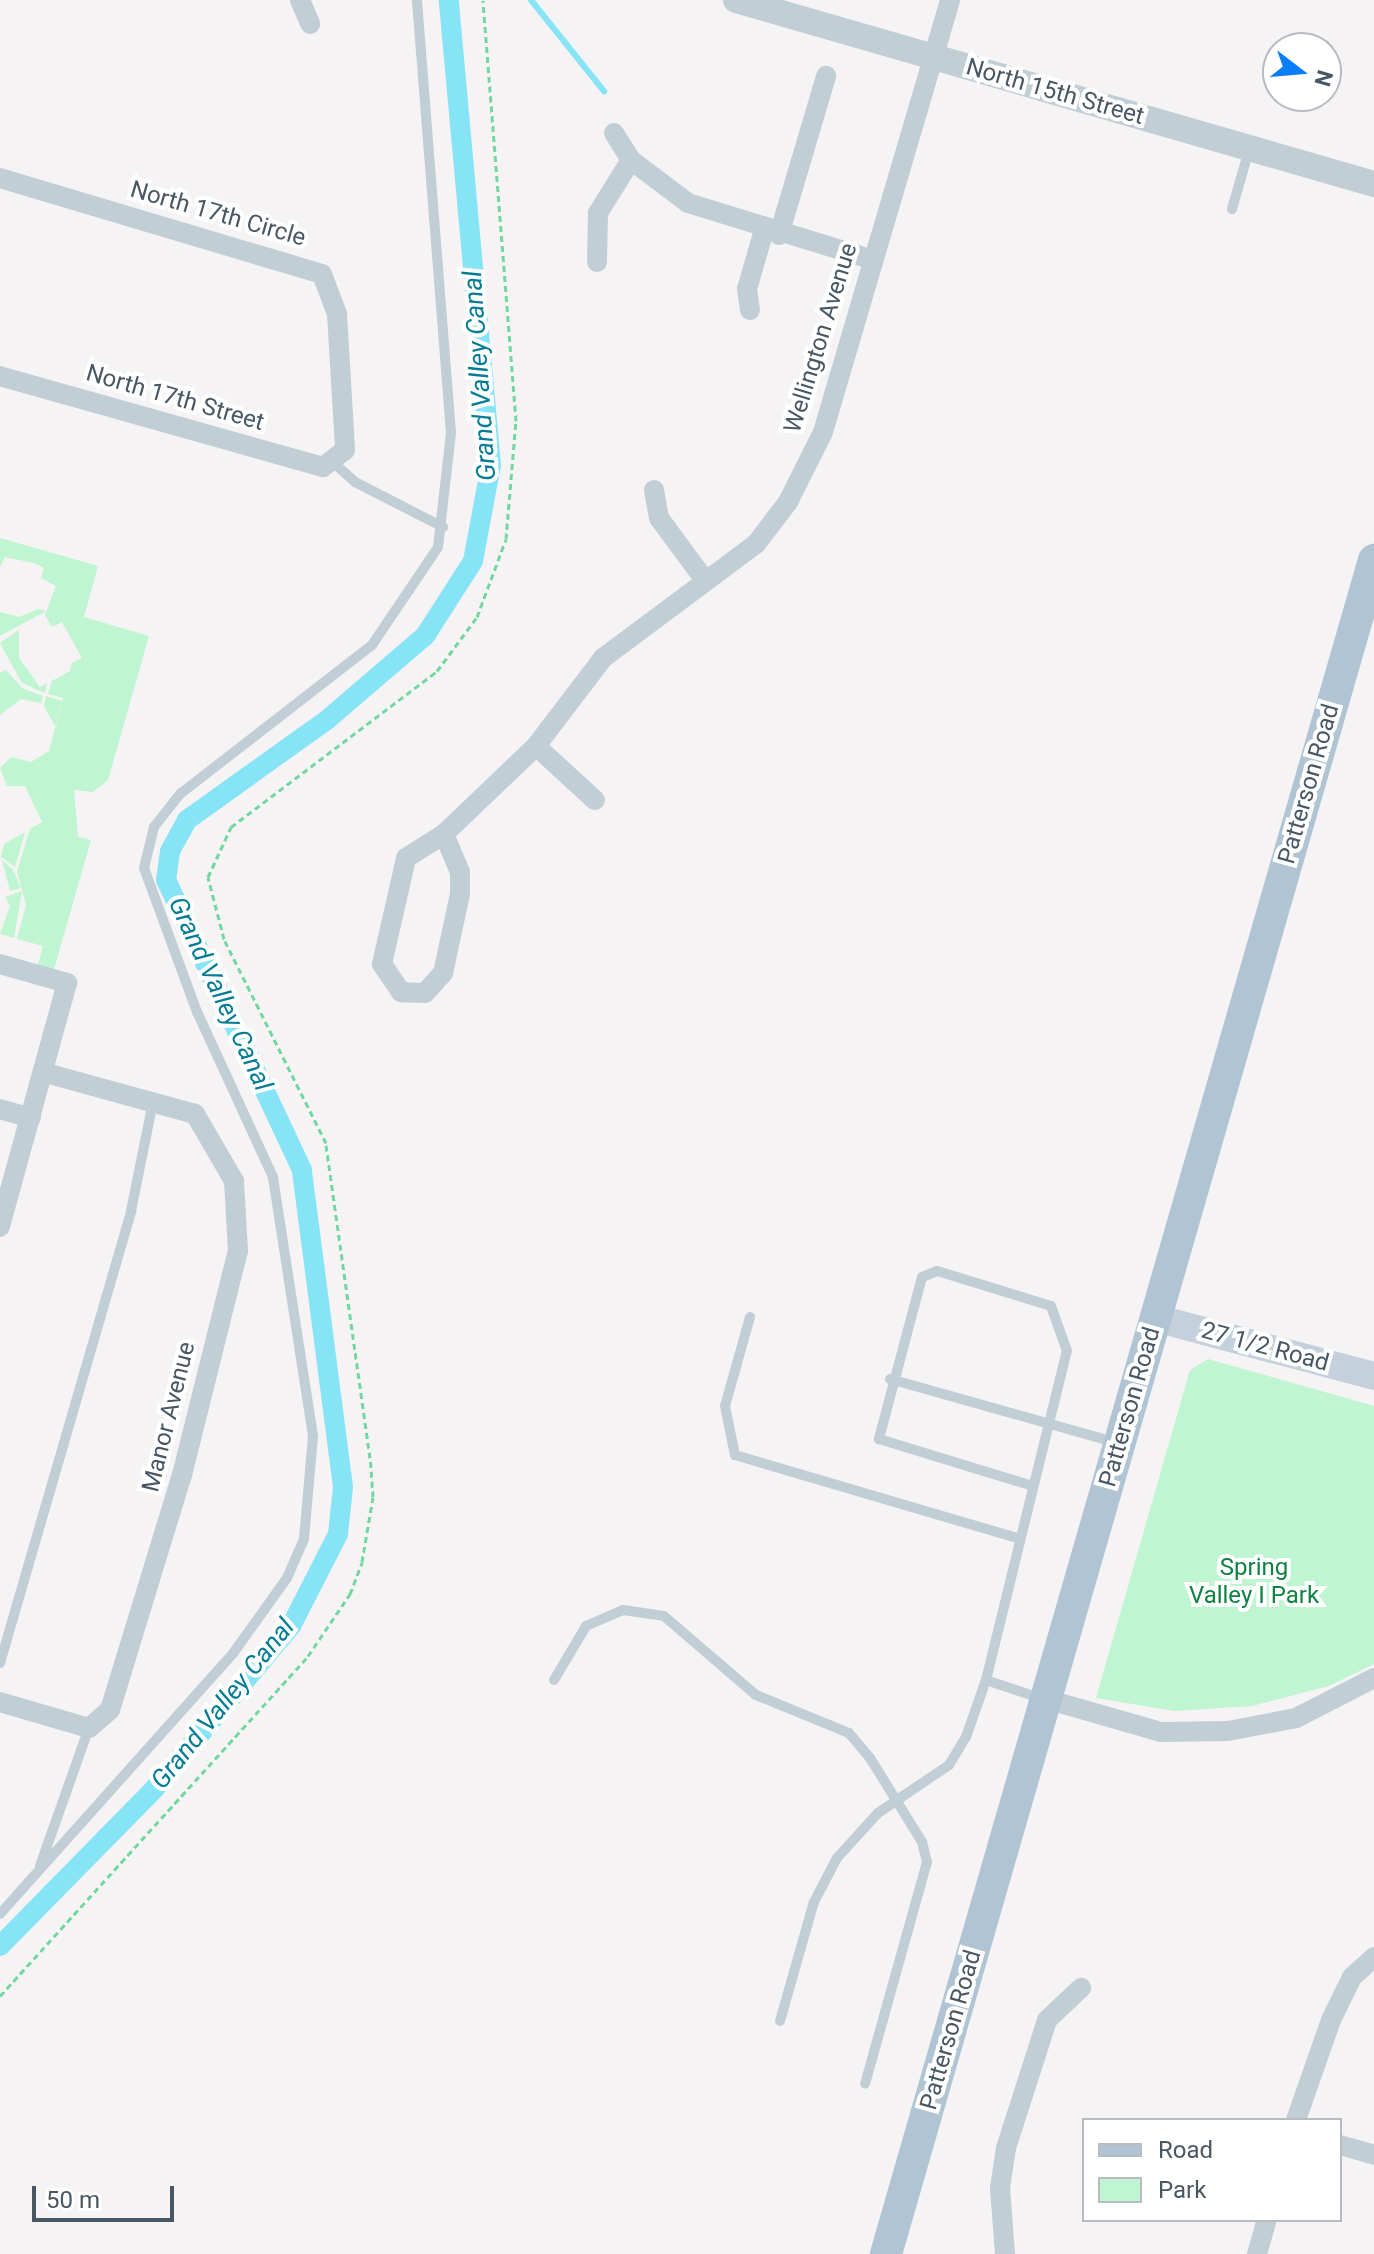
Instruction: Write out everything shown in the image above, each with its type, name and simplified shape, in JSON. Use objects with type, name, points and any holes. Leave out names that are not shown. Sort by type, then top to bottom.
[{"type":"main road","name":"Patterson Road","points":[[886,2254],[1374,560]]},
{"type":"main road","name":"27 1/2 Road","points":[[1155,1318],[1374,1376]]},
{"type":"street","points":[[300,0],[310,24]]},
{"type":"street","name":"North 15th Street","points":[[736,0],[1374,184]]},
{"type":"street","name":"Wellington Avenue","points":[[444,834],[460,872],[460,894],[443,973],[425,993],[401,992],[382,964],[398,872],[418,848],[444,834],[536,746],[603,658],[704,579],[756,544],[788,502],[823,432],[950,0]]},
{"type":"street","points":[[750,310],[747,289],[772,232],[826,76]]},
{"type":"street","points":[[614,133],[631,160],[688,203],[772,232],[873,260]]},
{"type":"street","points":[[597,262],[598,213],[631,160]]},
{"type":"street","name":"North 17th Circle","points":[[0,178],[322,274],[337,314],[348,427],[335,464]]},
{"type":"street","name":"North 17th Street","points":[[0,376],[323,467],[335,464]]},
{"type":"street","points":[[654,490],[659,518],[704,579]]},
{"type":"street","points":[[536,746],[595,800]]},
{"type":"street","points":[[0,964],[67,983],[0,1227]]},
{"type":"street","points":[[43,1072],[153,1102]]},
{"type":"street","name":"Manor Avenue","points":[[89,1728],[121,1687],[238,1251],[234,1181],[195,1114],[153,1102]]},
{"type":"street","points":[[0,1109],[31,1118]]},
{"type":"street","points":[[1046,1699],[1161,1732],[1228,1731],[1296,1718],[1374,1678]]},
{"type":"street","points":[[0,1702],[89,1728]]},
{"type":"street","points":[[1297,2118],[1331,2020],[1352,1977],[1374,1957]]},
{"type":"street","points":[[1005,2254],[1000,2188],[1006,2148],[1047,2020],[1081,1988]]},
{"type":"street","points":[[1342,2146],[1374,2155]]},
{"type":"street","points":[[1257,2254],[1266,2222]]},
{"type":"lane","points":[[0,1914],[39,1868],[143,1762],[234,1652],[287,1578],[304,1539],[312,1492],[313,1436],[273,1177],[154,909],[147,846],[180,794],[372,645],[415,590],[443,527],[451,433],[417,0]]},
{"type":"lane","points":[[1232,209],[1250,148]]},
{"type":"lane","points":[[335,464],[355,482],[443,527]]},
{"type":"lane","points":[[0,1663],[131,1211],[153,1102]]},
{"type":"lane","points":[[780,2021],[814,1902],[837,1858],[897,1800],[949,1765],[986,1680],[1017,1538],[1033,1486],[1050,1426],[1067,1351],[1051,1306],[937,1271],[922,1277],[890,1379],[879,1439],[1033,1486]]},
{"type":"lane","points":[[750,1317],[725,1406],[735,1455],[1017,1538]]},
{"type":"lane","points":[[890,1379],[1119,1444]]},
{"type":"lane","points":[[554,1680],[586,1626],[623,1610],[664,1616],[756,1695],[849,1733],[897,1800],[927,1862],[865,2084]]},
{"type":"lane","points":[[986,1680],[1046,1699]]},
{"type":"lane","points":[[39,1868],[89,1728]]},
{"type":"path","points":[[0,1996],[299,1668],[350,1594],[362,1562],[373,1497],[370,1458],[326,1143],[224,939],[208,877],[231,827],[437,671],[477,617],[499,563],[518,464],[483,0]]},
{"type":"green space","points":[[0,538],[98,566],[84,617],[149,636],[108,780],[93,792],[74,790],[78,837],[91,840],[53,973],[37,968],[43,946],[17,939],[26,905],[17,871],[30,829],[42,822],[25,786],[7,786],[0,768],[11,757],[31,762],[49,751],[72,663],[82,658],[62,622],[52,627],[45,615],[56,586],[41,578],[44,568],[5,557],[0,567]]},
{"type":"green space","points":[[38,609],[46,611],[0,636],[0,612],[19,617]]},
{"type":"green space","points":[[19,630],[19,658],[40,687],[47,683],[45,693],[22,683],[0,643]]},
{"type":"green space","points":[[6,670],[22,688],[43,696],[41,703],[21,699],[0,715],[0,673]]},
{"type":"green space","points":[[72,670],[63,698],[48,694],[52,681]]},
{"type":"green space","points":[[46,696],[62,701],[55,726],[44,706]]},
{"type":"green space","points":[[25,832],[15,867],[1,857],[4,844]]},
{"type":"green space","points":[[2,860],[13,870],[21,888],[10,891]]},
{"type":"green space","points":[[22,891],[14,938],[0,934],[10,906],[5,897]]},
{"type":"green space","name":"Spring Valley I Park","points":[[1208,1359],[1374,1406],[1374,1664],[1329,1686],[1252,1706],[1175,1711],[1096,1698],[1190,1370]]},
{"type":"waterway","name":"Grand Valley Canal","points":[[0,1946],[155,1788],[291,1626],[338,1534],[343,1487],[302,1170],[166,880],[170,851],[187,820],[328,719],[425,636],[473,561],[491,465],[449,0]]},
{"type":"waterway","points":[[531,0],[604,91]]}]
